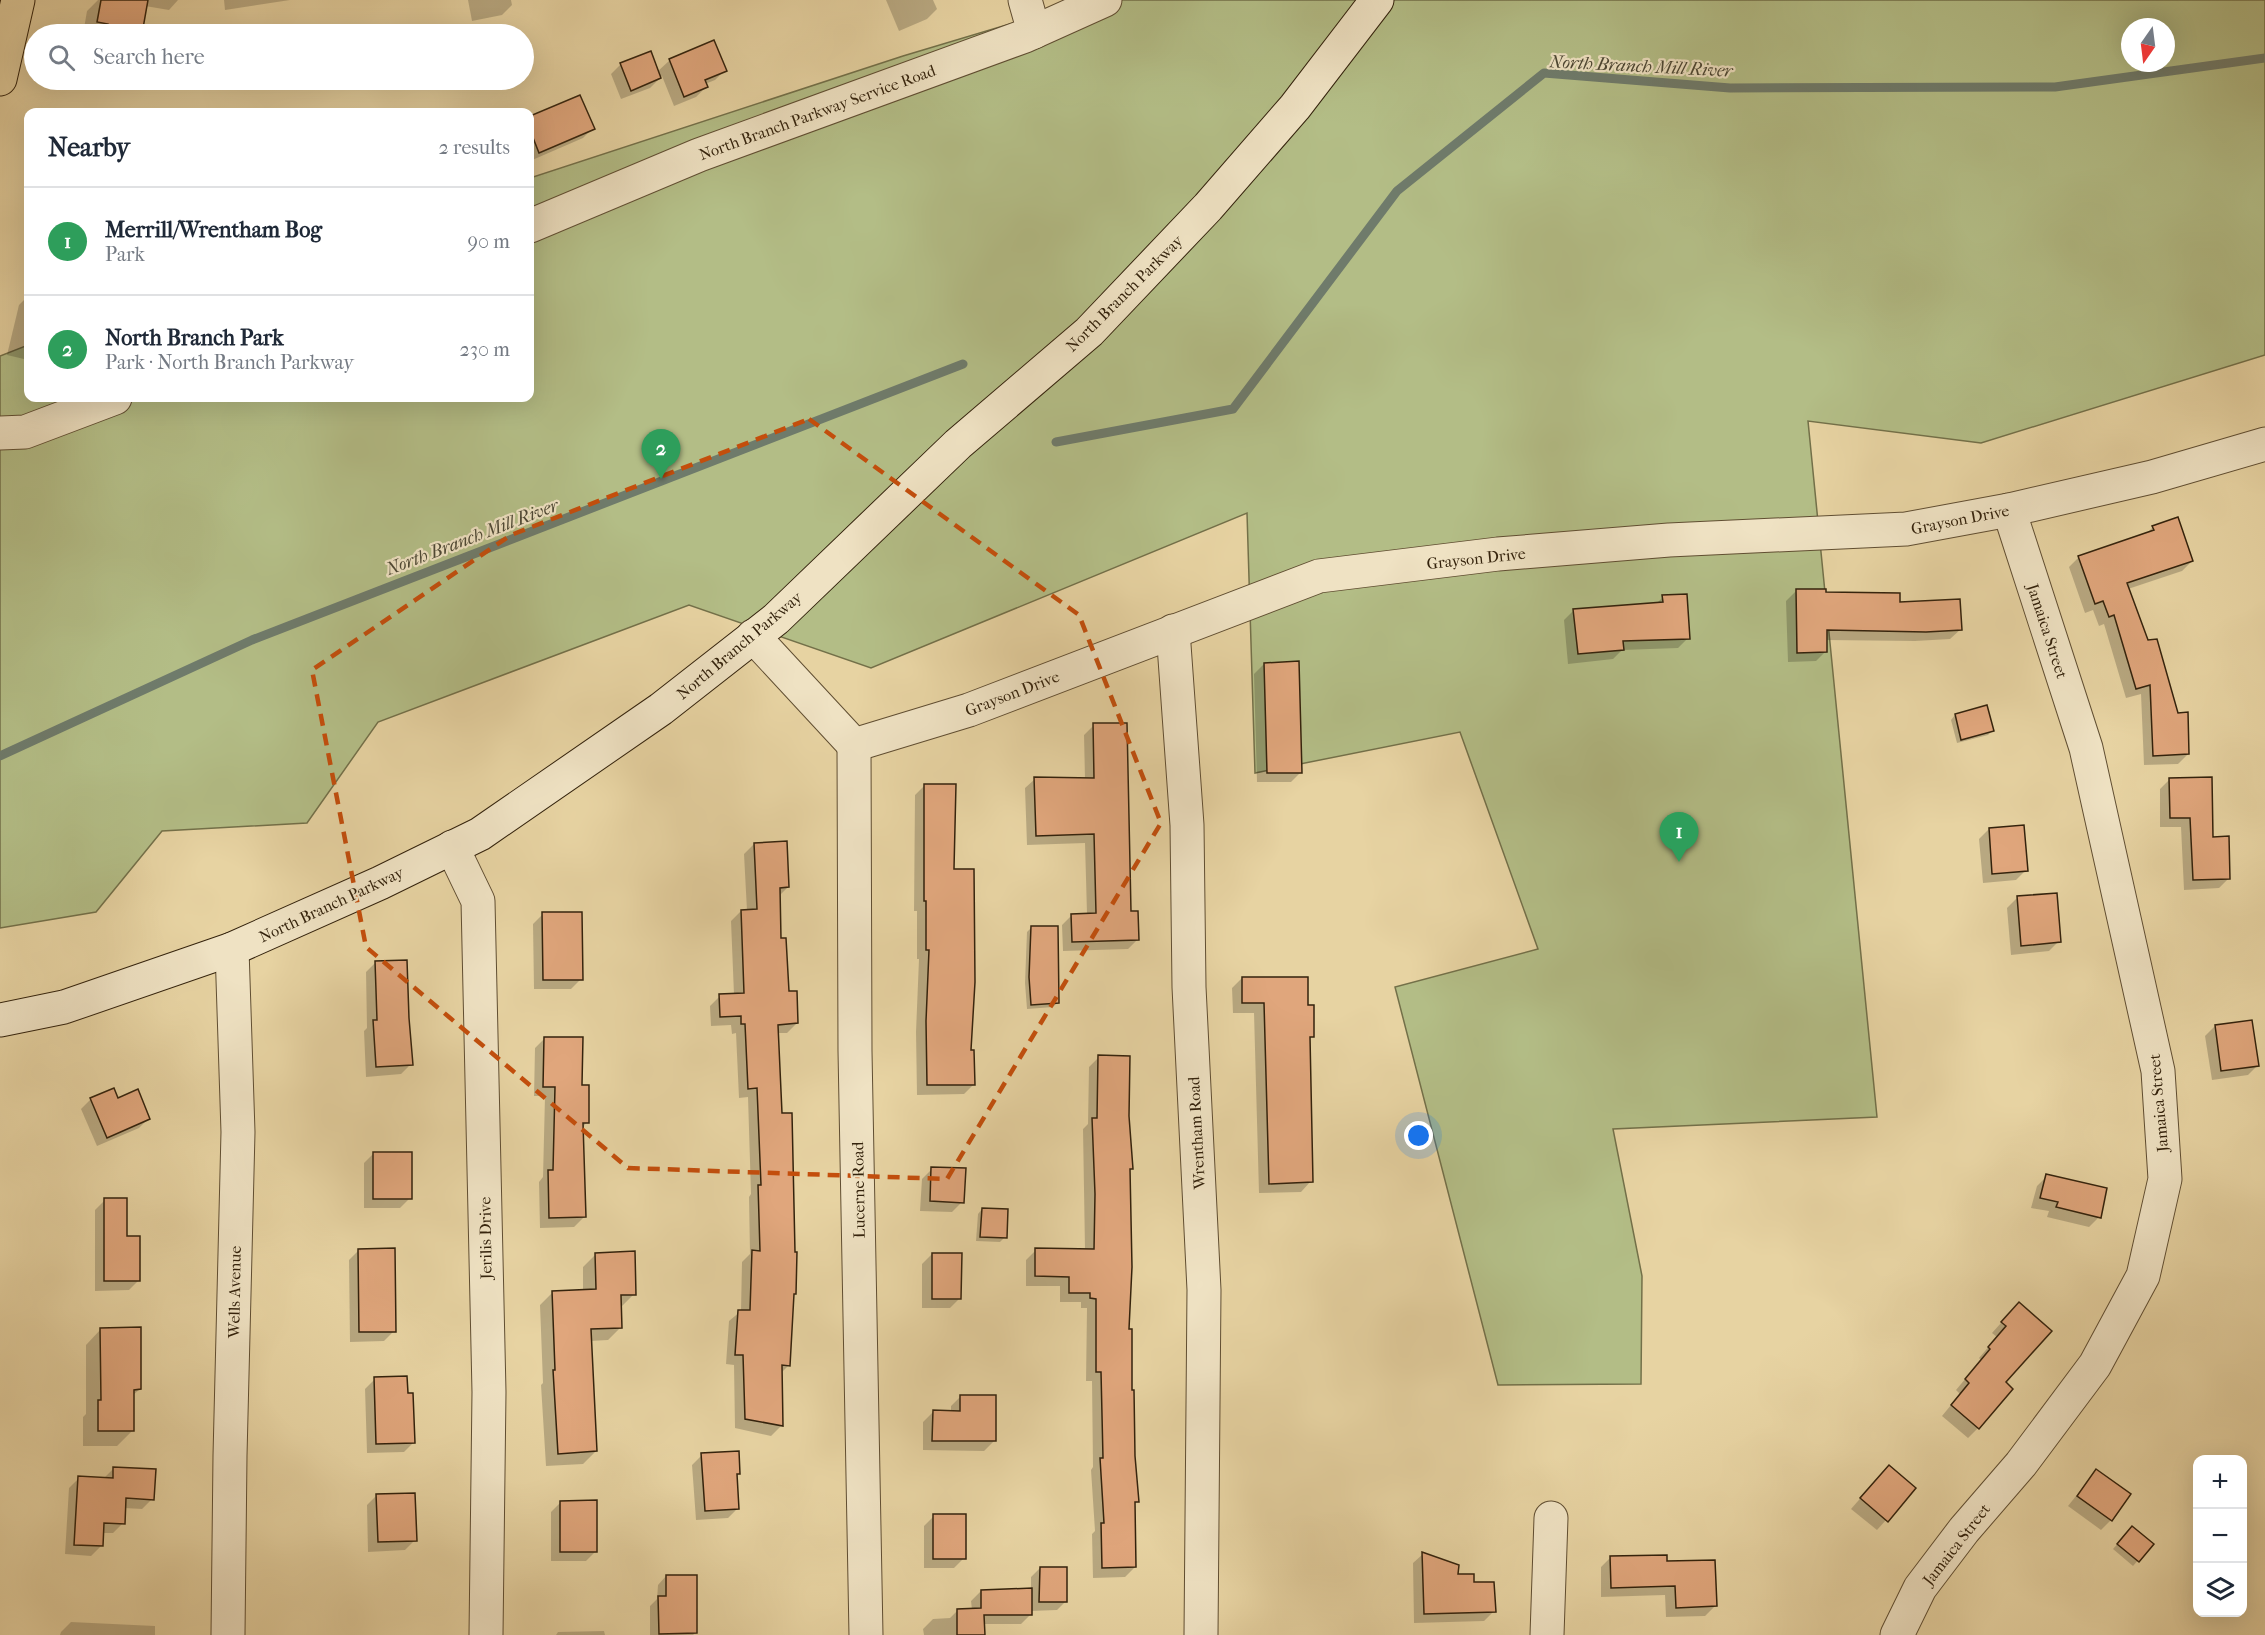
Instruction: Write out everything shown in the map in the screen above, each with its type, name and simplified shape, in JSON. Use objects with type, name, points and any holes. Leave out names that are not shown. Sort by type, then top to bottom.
[{"type":"main road","points":[[0,79],[18,0]]},
{"type":"street","points":[[1025,0],[1034,32]]},
{"type":"street","name":"North Branch Parkway Service Road","points":[[534,224],[699,155],[1034,32],[1105,0]]},
{"type":"street","name":"North Branch Parkway","points":[[0,1020],[64,1007],[232,949],[380,883],[480,834],[662,709],[776,618],[958,444],[1089,332],[1208,207],[1287,116],[1377,0]]},
{"type":"street","points":[[0,433],[26,432],[105,402]]},
{"type":"street","name":"Grayson Drive","points":[[854,744],[969,710],[1318,576],[1498,554],[1658,541],[1906,529],[2009,510],[2152,477],[2265,444]]},
{"type":"street","name":"Jamaica Street","points":[[1897,1635],[1920,1588],[1964,1530],[2021,1464],[2095,1365],[2143,1276],[2165,1179],[2157,1071],[2086,748],[2009,510]]},
{"type":"street","name":"Wrentham Road","points":[[1173,631],[1187,825],[1189,987],[1204,1290],[1201,1635]]},
{"type":"street","points":[[753,636],[854,744]]},
{"type":"street","name":"Lucerne Road","points":[[854,744],[855,1051],[866,1635]]},
{"type":"street","name":"Jerilis Drive","points":[[452,847],[478,901],[489,1392],[486,1635]]},
{"type":"street","name":"Wells Avenue","points":[[228,1635],[238,1132],[232,949]]},
{"type":"street","points":[[1547,1635],[1551,1518]]},
{"type":"highlighted area","points":[[809,419],[1079,615],[1161,823],[947,1179],[628,1168],[366,947],[312,670],[511,535]]},
{"type":"green space","points":[[1090,0],[2265,0],[2265,355],[1981,443],[1808,421],[1877,1117],[1613,1129],[1642,1276],[1641,1384],[1498,1385],[1395,987],[1538,949],[1460,732],[1255,773],[1247,513],[871,668],[689,605],[378,722],[307,823],[162,831],[96,912],[0,928],[0,356],[24,347],[24,402],[534,402],[534,177],[903,56]]},
{"type":"building","points":[[101,0],[148,0],[144,24],[97,22]]},
{"type":"building","points":[[714,40],[727,71],[705,80],[708,87],[684,97],[669,59]]},
{"type":"building","points":[[651,51],[661,78],[631,91],[620,63]]},
{"type":"building","points":[[580,95],[595,129],[539,153],[534,140],[534,114]]},
{"type":"building","points":[[2178,517],[2193,561],[2127,583],[2148,640],[2157,639],[2178,713],[2188,712],[2189,754],[2153,756],[2150,685],[2136,689],[2114,615],[2109,617],[2103,601],[2095,604],[2078,556],[2154,530],[2152,526]]},
{"type":"building","points":[[1796,589],[1826,589],[1826,592],[1900,593],[1900,602],[1960,599],[1962,630],[1926,632],[1827,630],[1827,652],[1797,653]]},
{"type":"building","points":[[1687,594],[1690,639],[1623,641],[1624,650],[1578,654],[1573,609],[1663,602],[1662,595]]},
{"type":"building","points":[[1299,661],[1302,773],[1267,773],[1264,663]]},
{"type":"building","points":[[1987,705],[1994,731],[1961,740],[1955,714]]},
{"type":"building","points":[[1093,723],[1127,723],[1131,911],[1138,911],[1139,940],[1072,942],[1071,914],[1096,913],[1094,834],[1036,836],[1034,777],[1094,778]]},
{"type":"building","points":[[2212,777],[2213,837],[2229,836],[2230,879],[2193,880],[2190,818],[2170,818],[2169,778]]},
{"type":"building","points":[[924,784],[956,784],[954,869],[974,869],[975,982],[971,1050],[974,1050],[975,1085],[927,1085],[926,1021],[929,950],[926,950],[926,901],[924,901]]},
{"type":"building","points":[[2024,825],[2028,871],[1992,874],[1989,828]]},
{"type":"building","points":[[787,841],[789,887],[780,888],[781,938],[786,938],[789,991],[797,991],[798,1023],[778,1025],[782,1113],[792,1113],[795,1252],[797,1252],[790,1366],[782,1365],[783,1426],[745,1419],[743,1355],[735,1355],[738,1310],[750,1310],[752,1250],[760,1251],[758,1185],[761,1185],[757,1088],[748,1089],[745,1024],[741,1024],[741,1016],[720,1017],[719,994],[744,993],[741,910],[757,909],[754,843]]},
{"type":"building","points":[[2057,893],[2061,942],[2021,946],[2017,896]]},
{"type":"building","points":[[542,912],[582,912],[583,980],[543,980]]},
{"type":"building","points":[[1031,926],[1058,926],[1059,1003],[1031,1005],[1029,977]]},
{"type":"building","points":[[407,960],[413,1065],[376,1067],[373,1020],[377,1020],[375,961]]},
{"type":"building","points":[[1242,977],[1308,977],[1308,1005],[1314,1005],[1314,1037],[1310,1037],[1313,1182],[1269,1184],[1264,1003],[1242,1003]]},
{"type":"building","points":[[2252,1020],[2259,1066],[2221,1071],[2215,1025]]},
{"type":"building","points":[[544,1037],[583,1037],[582,1085],[589,1085],[589,1123],[583,1123],[586,1217],[549,1218],[548,1170],[553,1170],[555,1087],[543,1087]]},
{"type":"building","points":[[1098,1055],[1130,1056],[1129,1116],[1133,1169],[1130,1169],[1132,1267],[1129,1329],[1132,1329],[1132,1390],[1134,1390],[1135,1456],[1139,1502],[1135,1502],[1136,1567],[1102,1568],[1101,1523],[1104,1523],[1100,1458],[1103,1458],[1101,1372],[1096,1372],[1096,1299],[1090,1298],[1090,1293],[1069,1293],[1069,1277],[1035,1276],[1035,1248],[1094,1249],[1095,1194],[1092,1118],[1097,1118]]},
{"type":"building","points":[[114,1088],[118,1098],[138,1089],[150,1119],[107,1138],[90,1098]]},
{"type":"building","points":[[373,1152],[412,1152],[412,1199],[373,1199]]},
{"type":"building","points":[[931,1167],[966,1168],[964,1203],[930,1201]]},
{"type":"building","points":[[2046,1174],[2107,1188],[2101,1218],[2056,1207],[2058,1202],[2040,1198]]},
{"type":"building","points":[[104,1198],[127,1198],[127,1236],[140,1236],[140,1281],[104,1281]]},
{"type":"building","points":[[982,1208],[1008,1209],[1007,1238],[980,1237]]},
{"type":"building","points":[[395,1248],[396,1332],[359,1332],[358,1249]]},
{"type":"building","points":[[635,1251],[636,1295],[621,1295],[622,1328],[591,1329],[597,1451],[558,1454],[553,1370],[555,1370],[552,1291],[596,1289],[595,1253]]},
{"type":"building","points":[[932,1253],[962,1253],[961,1299],[932,1299]]},
{"type":"building","points":[[2019,1302],[2052,1331],[2006,1382],[2013,1389],[1979,1429],[1951,1405],[1969,1383],[1965,1379],[2006,1326],[2001,1322]]},
{"type":"building","points":[[141,1327],[141,1389],[134,1390],[134,1431],[98,1431],[98,1400],[101,1400],[100,1328]]},
{"type":"building","points":[[407,1376],[408,1393],[413,1393],[415,1443],[376,1444],[374,1377]]},
{"type":"building","points":[[960,1395],[996,1395],[996,1441],[932,1441],[933,1410],[960,1411]]},
{"type":"building","points":[[739,1451],[740,1474],[737,1474],[739,1509],[705,1511],[701,1453]]},
{"type":"building","points":[[1889,1465],[1916,1488],[1888,1522],[1860,1498]]},
{"type":"building","points":[[113,1467],[156,1469],[154,1500],[126,1498],[125,1524],[104,1523],[103,1546],[74,1545],[78,1476],[113,1478]]},
{"type":"building","points":[[2096,1469],[2131,1494],[2112,1521],[2077,1496]]},
{"type":"building","points":[[415,1493],[417,1541],[378,1542],[376,1494]]},
{"type":"building","points":[[597,1500],[597,1552],[560,1552],[560,1501]]},
{"type":"building","points":[[933,1514],[966,1514],[966,1559],[933,1559]]},
{"type":"building","points":[[2132,1526],[2154,1544],[2139,1562],[2117,1544]]},
{"type":"building","points":[[1422,1552],[1459,1565],[1458,1574],[1474,1574],[1474,1582],[1494,1582],[1496,1612],[1424,1614]]},
{"type":"building","points":[[1667,1555],[1667,1561],[1715,1560],[1717,1606],[1676,1608],[1675,1586],[1611,1588],[1610,1556]]},
{"type":"building","points":[[1040,1567],[1067,1567],[1067,1602],[1039,1602]]},
{"type":"building","points":[[666,1575],[697,1575],[697,1633],[659,1634],[658,1596],[666,1596]]},
{"type":"building","points":[[1032,1588],[1032,1615],[984,1615],[985,1635],[957,1635],[957,1609],[981,1608],[981,1590]]},
{"type":"waterway","name":"North Branch Mill River","points":[[1056,442],[1233,409],[1397,191],[1544,73],[1730,88],[2055,87],[2265,58]]},
{"type":"waterway","name":"North Branch Mill River","points":[[0,756],[252,640],[963,364]]},
{"type":"place","name":"North Branch Park","points":[[661,479]]},
{"type":"place","name":"Merrill/Wrentham Bog","points":[[1679,862]]}]
